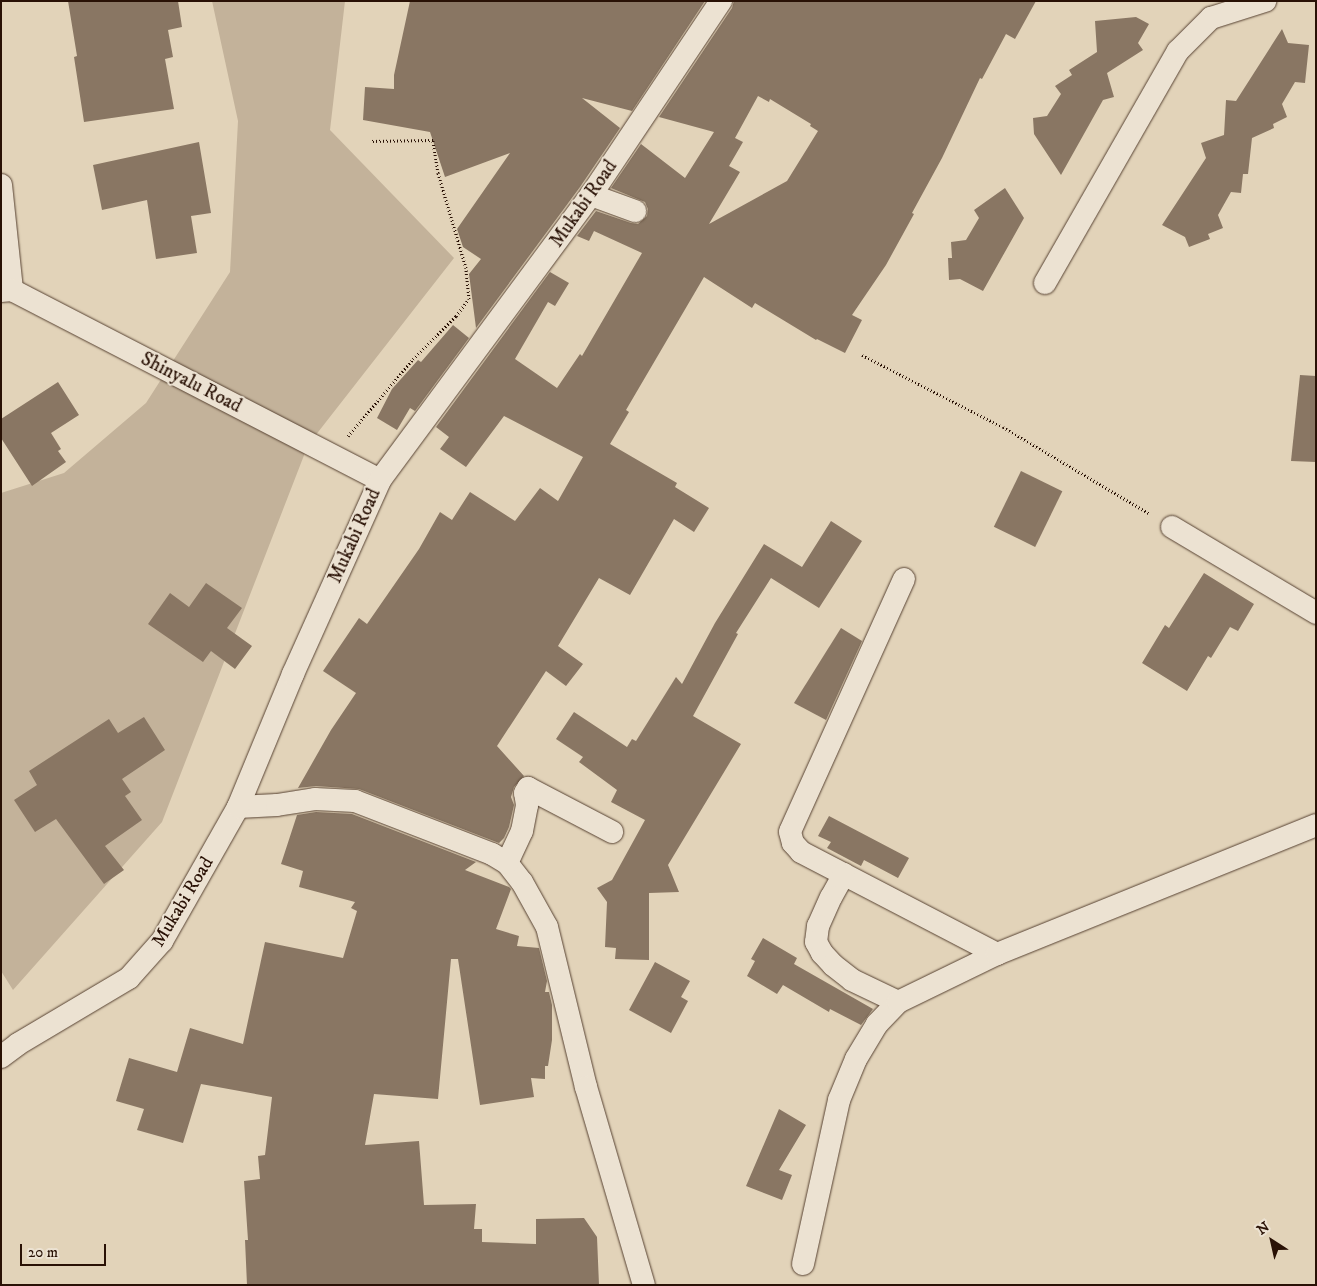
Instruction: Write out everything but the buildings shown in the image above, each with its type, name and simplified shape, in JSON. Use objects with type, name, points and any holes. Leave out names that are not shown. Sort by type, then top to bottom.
[{"type":"street","name":"Mukabi Road","points":[[1,1057],[18,1044],[129,978],[148,960],[162,941],[188,899],[238,807],[293,674],[380,480],[591,196],[721,1]]},
{"type":"street","points":[[1045,283],[1178,51],[1211,18],[1265,1]]},
{"type":"street","points":[[1,186],[7,290]]},
{"type":"street","points":[[591,196],[635,211]]},
{"type":"street","name":"Shinyalu Road","points":[[7,290],[380,480]]},
{"type":"street","points":[[1172,527],[1316,613]]},
{"type":"street","points":[[904,579],[790,832],[794,843],[802,852],[997,954]]},
{"type":"street","points":[[507,863],[522,831],[526,805],[525,793],[528,788],[612,832]]},
{"type":"street","points":[[238,807],[277,805],[315,799],[355,801],[492,854],[507,863],[522,882],[547,927],[586,1087],[644,1285]]},
{"type":"street","points":[[803,1264],[839,1100],[856,1059],[878,1024],[898,1002],[997,954],[1316,825]]},
{"type":"street","points":[[844,874],[818,926],[816,942],[822,953],[833,965],[852,980],[898,1002]]},
{"type":"path","points":[[339,459],[350,433],[413,359],[456,316],[469,299],[466,268],[438,173],[433,140],[370,141]]},
{"type":"path","points":[[862,355],[1003,426],[1172,527]]},
{"type":"shaded area","points":[[212,1],[345,1],[330,130],[454,258],[308,445],[162,822],[13,990],[1,971],[1,493],[64,473],[146,403],[230,272],[238,121]]}]
